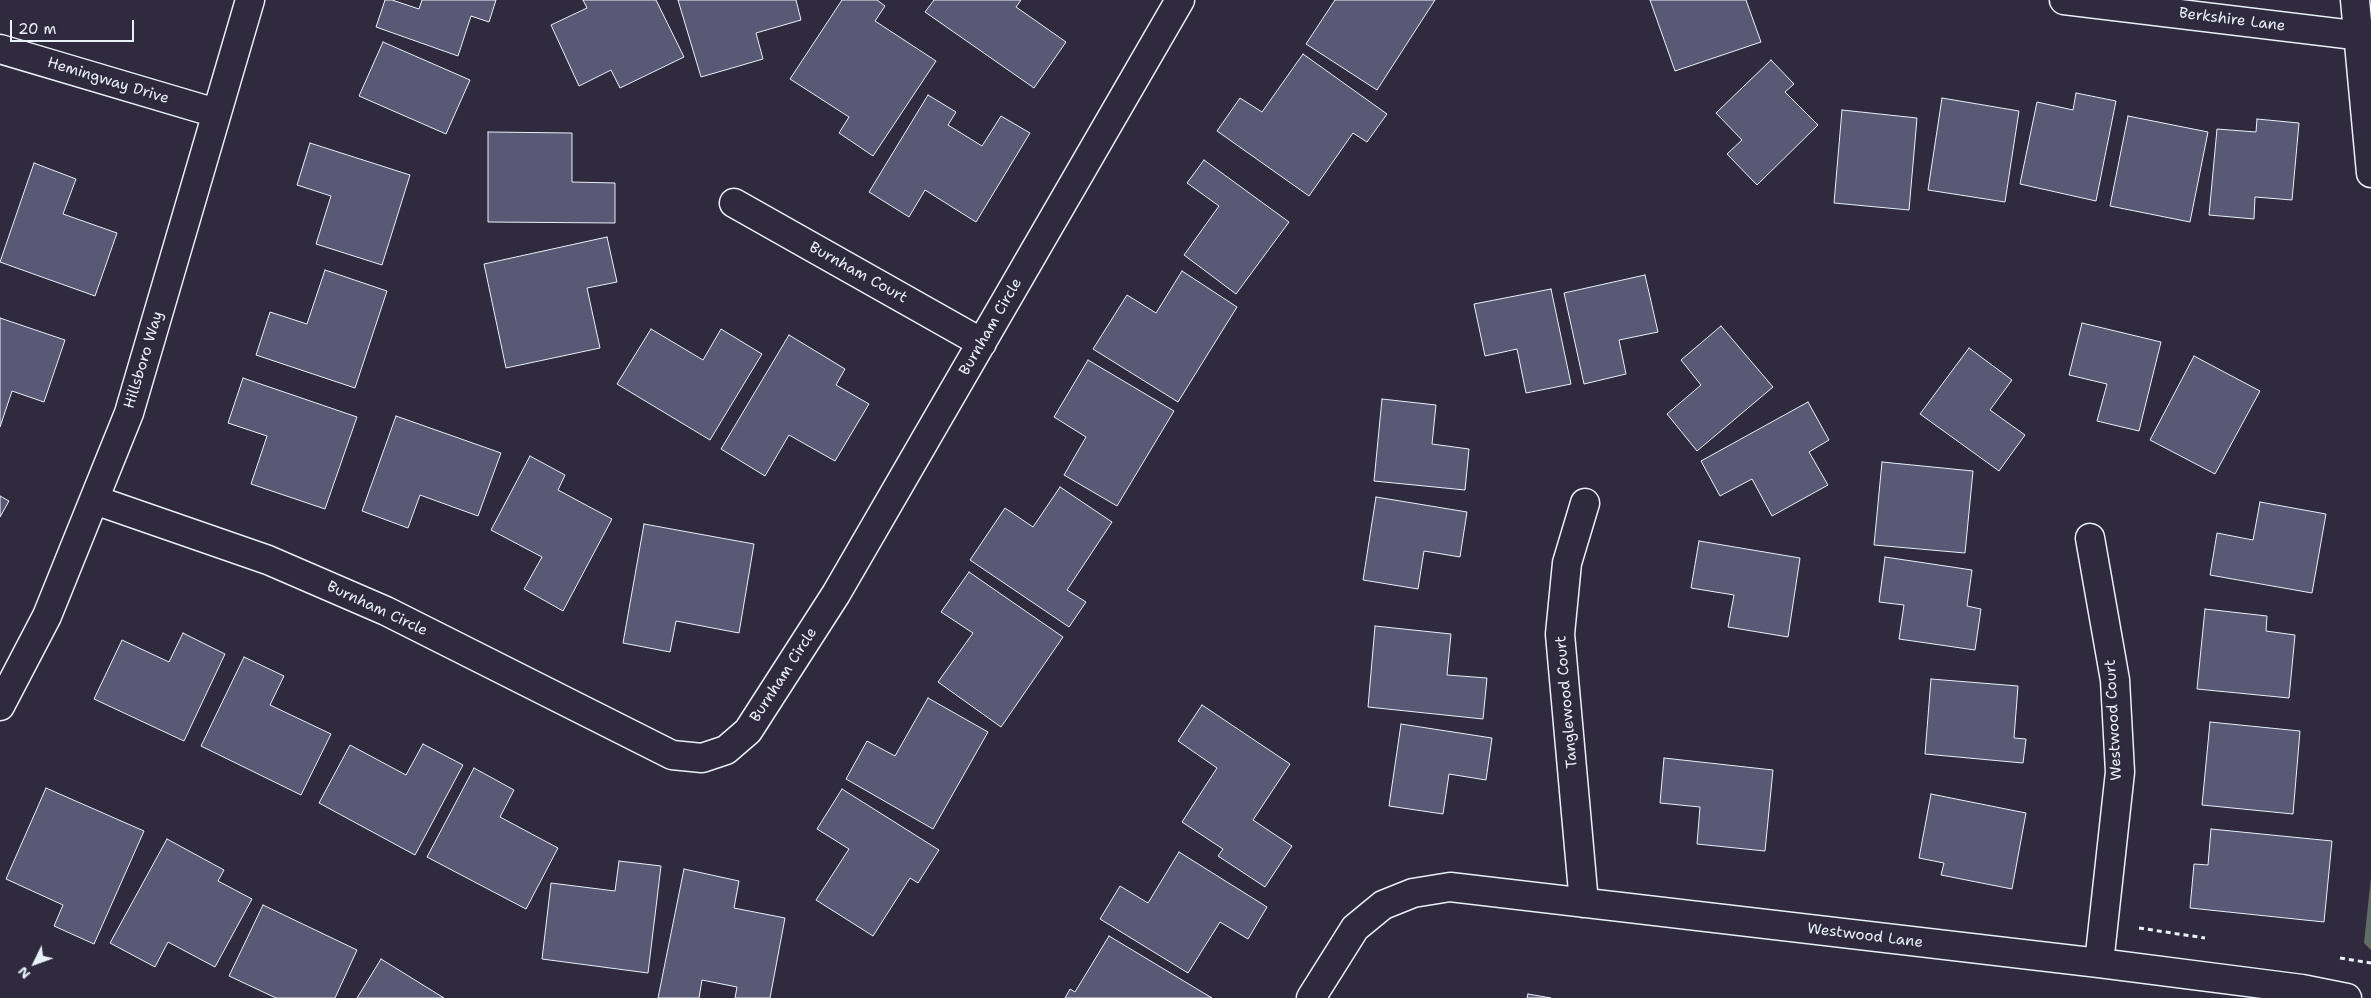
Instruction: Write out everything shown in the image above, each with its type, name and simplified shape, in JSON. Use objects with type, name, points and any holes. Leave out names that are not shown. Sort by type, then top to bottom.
[{"type":"street","name":"Hillsboro Way","points":[[0,706],[47,616],[129,413],[250,0]]},
{"type":"street","name":"Burnham Circle","points":[[95,500],[268,560],[386,611],[672,755],[702,758],[726,750],[748,731],[836,594],[1180,0]]},
{"type":"street","name":"Berkshire Lane","points":[[2064,0],[2365,37]]},
{"type":"street","points":[[2355,0],[2365,37],[2371,173]]},
{"type":"street","name":"Hemingway Drive","points":[[0,49],[216,113]]},
{"type":"street","name":"Burnham Court","points":[[734,204],[982,343]]},
{"type":"street","name":"Tanglewood Court","points":[[1584,903],[1560,634],[1567,563],[1585,503]]},
{"type":"street","name":"Westwood Court","points":[[2090,538],[2115,680],[2120,772],[2099,963]]},
{"type":"street","name":"Westwood Lane","points":[[1311,998],[1355,928],[1383,905],[1413,893],[1450,887],[2099,963],[2302,989],[2347,998]]},
{"type":"green space","points":[[2371,877],[2371,950],[2364,943]]},
{"type":"building","points":[[385,0],[392,0],[419,9],[422,0],[496,0],[489,22],[471,16],[458,56],[376,27]]},
{"type":"building","points":[[583,0],[656,0],[684,57],[620,88],[611,70],[579,86],[551,25],[587,8]]},
{"type":"building","points":[[678,0],[796,0],[801,20],[756,33],[763,59],[701,77]]},
{"type":"building","points":[[842,0],[877,0],[885,6],[875,21],[936,61],[873,156],[839,133],[849,117],[790,79]]},
{"type":"building","points":[[934,0],[1021,0],[1016,7],[1066,42],[1034,88],[925,12]]},
{"type":"building","points":[[1335,0],[1435,0],[1377,90],[1306,44]]},
{"type":"building","points":[[1650,0],[1746,0],[1761,42],[1675,71]]},
{"type":"building","points":[[383,42],[470,80],[446,134],[359,96]]},
{"type":"building","points":[[1303,54],[1387,114],[1367,142],[1353,133],[1309,196],[1217,131],[1240,98],[1262,112]]},
{"type":"building","points":[[1771,60],[1794,84],[1785,92],[1818,125],[1757,185],[1727,154],[1742,140],[1716,113]]},
{"type":"building","points":[[2076,93],[2116,101],[2096,201],[2020,184],[2037,102],[2073,110]]},
{"type":"building","points":[[928,95],[956,112],[948,125],[982,146],[1001,116],[1030,133],[976,222],[925,190],[909,217],[869,192]]},
{"type":"building","points":[[1942,98],[2019,111],[2005,202],[1928,190]]},
{"type":"building","points":[[1842,110],[1917,118],[1909,210],[1834,203]]},
{"type":"building","points":[[2128,116],[2208,132],[2190,222],[2110,206]]},
{"type":"building","points":[[2257,119],[2299,123],[2292,200],[2255,197],[2254,219],[2209,215],[2217,129],[2256,132]]},
{"type":"building","points":[[488,132],[572,133],[572,182],[615,183],[615,223],[488,222]]},
{"type":"building","points":[[310,143],[410,175],[382,265],[316,244],[331,196],[297,185]]},
{"type":"building","points":[[1204,160],[1289,222],[1236,294],[1184,255],[1219,206],[1187,183]]},
{"type":"building","points":[[34,163],[76,179],[63,214],[117,233],[95,296],[0,262]]},
{"type":"building","points":[[607,237],[617,282],[587,288],[600,348],[506,368],[484,264]]},
{"type":"building","points":[[325,270],[387,291],[355,388],[256,355],[270,312],[307,324]]},
{"type":"building","points":[[1182,271],[1237,307],[1178,402],[1093,349],[1127,295],[1156,313]]},
{"type":"building","points":[[1645,275],[1658,332],[1619,340],[1626,374],[1584,384],[1564,293]]},
{"type":"building","points":[[1551,289],[1571,384],[1526,393],[1517,349],[1485,356],[1474,304]]},
{"type":"building","points":[[0,318],[65,340],[44,402],[12,391],[0,427]]},
{"type":"building","points":[[2082,323],[2161,342],[2139,431],[2097,421],[2107,384],[2069,375]]},
{"type":"building","points":[[1721,326],[1773,387],[1697,451],[1667,414],[1701,385],[1681,360]]},
{"type":"building","points":[[651,329],[703,360],[721,329],[762,354],[710,440],[617,384]]},
{"type":"building","points":[[789,335],[845,369],[836,385],[869,404],[835,461],[789,435],[765,476],[721,449]]},
{"type":"building","points":[[1969,348],[2012,380],[1990,410],[2025,435],[1999,471],[1920,414]]},
{"type":"building","points":[[2194,356],[2260,391],[2215,474],[2150,440]]},
{"type":"building","points":[[1088,360],[1174,411],[1117,506],[1064,475],[1086,437],[1054,417]]},
{"type":"building","points":[[243,378],[357,417],[325,509],[251,484],[267,436],[228,423]]},
{"type":"building","points":[[1382,399],[1436,405],[1432,444],[1469,449],[1465,490],[1374,481]]},
{"type":"building","points":[[1808,402],[1829,440],[1809,452],[1828,485],[1772,516],[1752,479],[1720,496],[1701,461]]},
{"type":"building","points":[[396,416],[501,453],[478,516],[420,495],[408,528],[362,511]]},
{"type":"building","points":[[530,456],[565,475],[558,490],[612,519],[563,611],[524,589],[542,557],[491,530]]},
{"type":"building","points":[[1882,462],[1973,471],[1965,553],[1874,545]]},
{"type":"building","points":[[1060,487],[1112,522],[1067,590],[1086,602],[1069,627],[970,560],[1005,508],[1033,527]]},
{"type":"building","points":[[0,496],[9,501],[0,517]]},
{"type":"building","points":[[1376,497],[1467,512],[1460,557],[1424,551],[1418,589],[1363,580]]},
{"type":"building","points":[[2260,502],[2326,514],[2312,593],[2210,575],[2217,533],[2253,540]]},
{"type":"building","points":[[644,524],[754,544],[739,633],[676,621],[670,652],[623,643]]},
{"type":"building","points":[[1699,541],[1800,558],[1788,637],[1728,627],[1734,595],[1691,588]]},
{"type":"building","points":[[1885,557],[1972,570],[1967,606],[1981,609],[1975,650],[1899,639],[1904,605],[1879,602]]},
{"type":"building","points":[[969,572],[1063,637],[1001,727],[938,682],[973,633],[941,612]]},
{"type":"building","points":[[2205,609],[2267,616],[2266,631],[2295,635],[2289,698],[2197,689]]},
{"type":"building","points":[[1375,626],[1451,634],[1447,675],[1487,678],[1483,719],[1368,707]]},
{"type":"building","points":[[183,633],[225,654],[184,741],[94,699],[122,640],[169,662]]},
{"type":"building","points":[[244,657],[284,676],[270,705],[331,734],[301,795],[201,746]]},
{"type":"building","points":[[1931,679],[2018,686],[2014,738],[2026,739],[2023,763],[1925,754]]},
{"type":"building","points":[[928,698],[988,732],[933,829],[846,779],[867,741],[895,756]]},
{"type":"building","points":[[1202,705],[1290,764],[1253,820],[1292,846],[1265,887],[1218,856],[1223,849],[1182,822],[1217,768],[1178,741]]},
{"type":"building","points":[[2210,722],[2300,731],[2293,814],[2202,805]]},
{"type":"building","points":[[1401,724],[1492,738],[1486,780],[1449,774],[1443,814],[1389,806]]},
{"type":"building","points":[[423,744],[463,765],[415,855],[319,803],[350,745],[406,775]]},
{"type":"building","points":[[1664,758],[1773,770],[1765,851],[1697,844],[1700,807],[1660,803]]},
{"type":"building","points":[[474,768],[514,790],[500,817],[558,848],[526,909],[427,857]]},
{"type":"building","points":[[46,788],[144,831],[94,944],[54,926],[63,905],[6,879]]},
{"type":"building","points":[[842,789],[939,850],[918,883],[910,878],[873,936],[816,900],[849,849],[817,829]]},
{"type":"building","points":[[1931,794],[2026,813],[2012,889],[1941,875],[1944,863],[1919,858]]},
{"type":"building","points":[[2211,829],[2332,841],[2324,922],[2190,908],[2194,864],[2208,865]]},
{"type":"building","points":[[167,839],[224,870],[218,881],[252,899],[215,967],[168,942],[155,967],[110,943]]},
{"type":"building","points":[[1179,852],[1267,907],[1248,939],[1220,922],[1188,973],[1100,919],[1120,886],[1148,903]]},
{"type":"building","points":[[619,861],[661,866],[648,973],[542,959],[551,883],[615,891]]},
{"type":"building","points":[[684,869],[739,881],[734,908],[785,918],[770,998],[735,998],[737,987],[702,980],[699,998],[658,998]]},
{"type":"building","points":[[263,905],[357,950],[335,998],[276,998],[229,976]]},
{"type":"building","points":[[1109,936],[1212,998],[1065,998],[1070,989],[1075,992]]},
{"type":"building","points":[[381,959],[444,998],[357,998]]},
{"type":"building","points":[[1528,994],[1551,998],[1527,998]]}]
